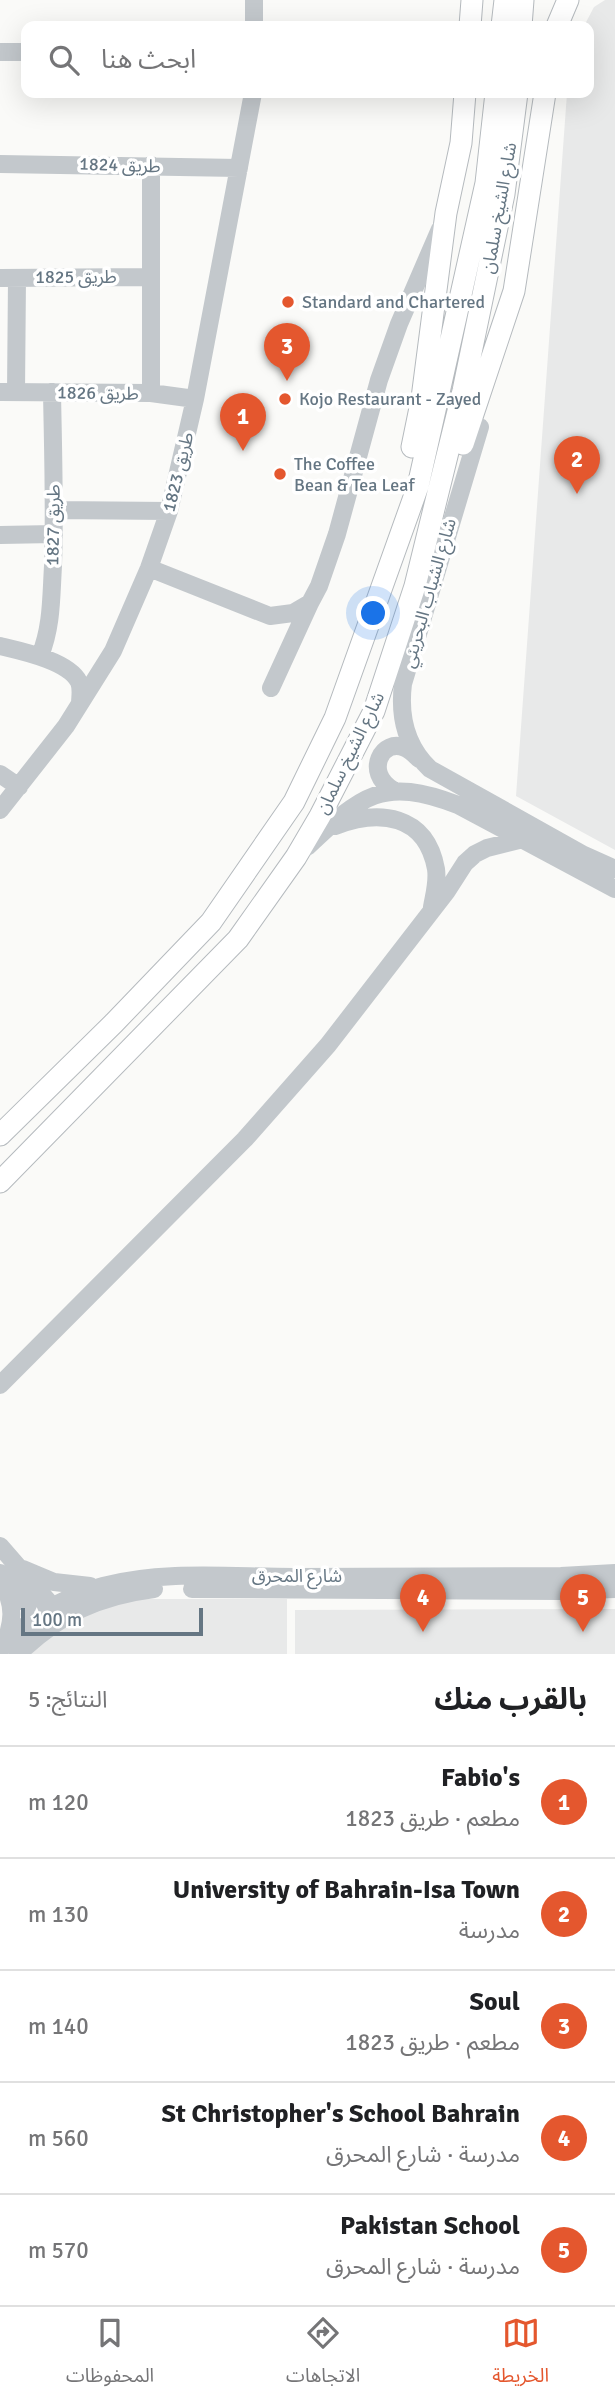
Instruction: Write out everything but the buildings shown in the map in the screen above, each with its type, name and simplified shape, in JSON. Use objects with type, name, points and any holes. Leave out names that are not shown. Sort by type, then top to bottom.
[{"type":"main road","points":[[470,21],[472,0]]},
{"type":"main road","points":[[503,21],[505,0]]},
{"type":"main road","points":[[521,21],[523,0]]},
{"type":"main road","points":[[559,21],[568,0]]},
{"type":"main road","points":[[378,595],[422,398],[446,213],[461,143],[466,98]]},
{"type":"main road","name":"شارع الشيخ سلمان","points":[[0,1135],[211,922],[294,802],[335,718],[418,486],[486,183],[495,98]]},
{"type":"main road","name":"شارع الشيخ سلمان","points":[[0,1182],[238,939],[296,857],[374,710],[392,660],[429,534],[463,391],[504,194],[516,98]]},
{"type":"main road","points":[[429,534],[449,488],[514,291],[544,98]]},
{"type":"main road","points":[[0,1124],[49,1078],[68,1068]]},
{"type":"street","points":[[254,0],[254,21]]},
{"type":"street","points":[[0,52],[21,52]]},
{"type":"street","name":"طريق 1823","points":[[0,810],[80,704],[113,651],[149,568],[169,511],[195,399],[252,98]]},
{"type":"street","name":"طريق 1824","points":[[0,164],[239,168]]},
{"type":"street","points":[[151,393],[152,165]]},
{"type":"street","points":[[271,688],[319,586],[337,534],[379,380],[399,324],[446,213]]},
{"type":"street","name":"طريق 1825","points":[[9,278],[152,277]]},
{"type":"street","points":[[8,392],[9,278]]},
{"type":"street","name":"شارع الشباب البحريني","points":[[420,760],[403,722],[403,684],[504,349],[514,291]]},
{"type":"street","name":"طريق 1826","points":[[8,392],[151,393],[195,399]]},
{"type":"street","name":"طريق 1827","points":[[40,656],[50,622],[54,534],[52,392]]},
{"type":"street","points":[[54,510],[169,511]]},
{"type":"street","points":[[0,535],[54,534]]},
{"type":"street","points":[[149,568],[270,616],[293,613],[310,603]]},
{"type":"street","points":[[0,646],[40,656],[66,669],[84,671],[102,668]]},
{"type":"street","points":[[66,669],[79,683],[80,704]]},
{"type":"street","points":[[615,869],[481,799],[430,769],[405,747],[387,749],[380,757],[378,776],[384,785],[393,790],[434,796],[458,805],[615,889]]},
{"type":"street","points":[[0,774],[19,787]]},
{"type":"street","points":[[296,857],[362,801],[393,790]]},
{"type":"street","points":[[325,830],[364,816],[399,820],[409,825],[422,838],[436,870],[432,910]]},
{"type":"street","points":[[0,1385],[245,1139],[328,1045],[465,863],[487,848],[523,839]]},
{"type":"street","points":[[0,1546],[21,1568],[52,1617]]},
{"type":"street","points":[[21,1568],[54,1582],[101,1586]]},
{"type":"street","name":"شارع المحرق","points":[[7,1651],[52,1617],[75,1595],[128,1580],[179,1577],[561,1576],[615,1573]]},
{"type":"street","points":[[0,1576],[52,1617]]},
{"type":"street","points":[[0,1576],[9,1595],[12,1613],[7,1651]]},
{"type":"street","name":"شارع المحرق","points":[[52,1617],[96,1601],[154,1589],[615,1589]]},
{"type":"shaded area","points":[[605,0],[615,0],[615,850],[516,796],[567,98],[594,98],[594,21],[587,21],[594,7]]},
{"type":"shaded area","points":[[122,1599],[287,1599],[287,1654],[31,1654],[40,1644],[85,1613]]},
{"type":"shaded area","points":[[615,1609],[615,1654],[295,1654],[295,1610]]},
{"type":"place","name":"Standard and Chartered","points":[[288,302]]},
{"type":"place","name":"Soul","points":[[287,381]]},
{"type":"place","name":"Kojo Restaurant - Zayed","points":[[285,399]]},
{"type":"place","name":"Fabio's","points":[[243,451]]},
{"type":"place","name":"The Coffee Bean & Tea Leaf","points":[[280,474]]},
{"type":"place","name":"University of Bahrain-Isa Town","points":[[577,494]]},
{"type":"place","name":"St Christopher's School Bahrain","points":[[423,1632]]},
{"type":"place","name":"Pakistan School","points":[[583,1632]]}]
